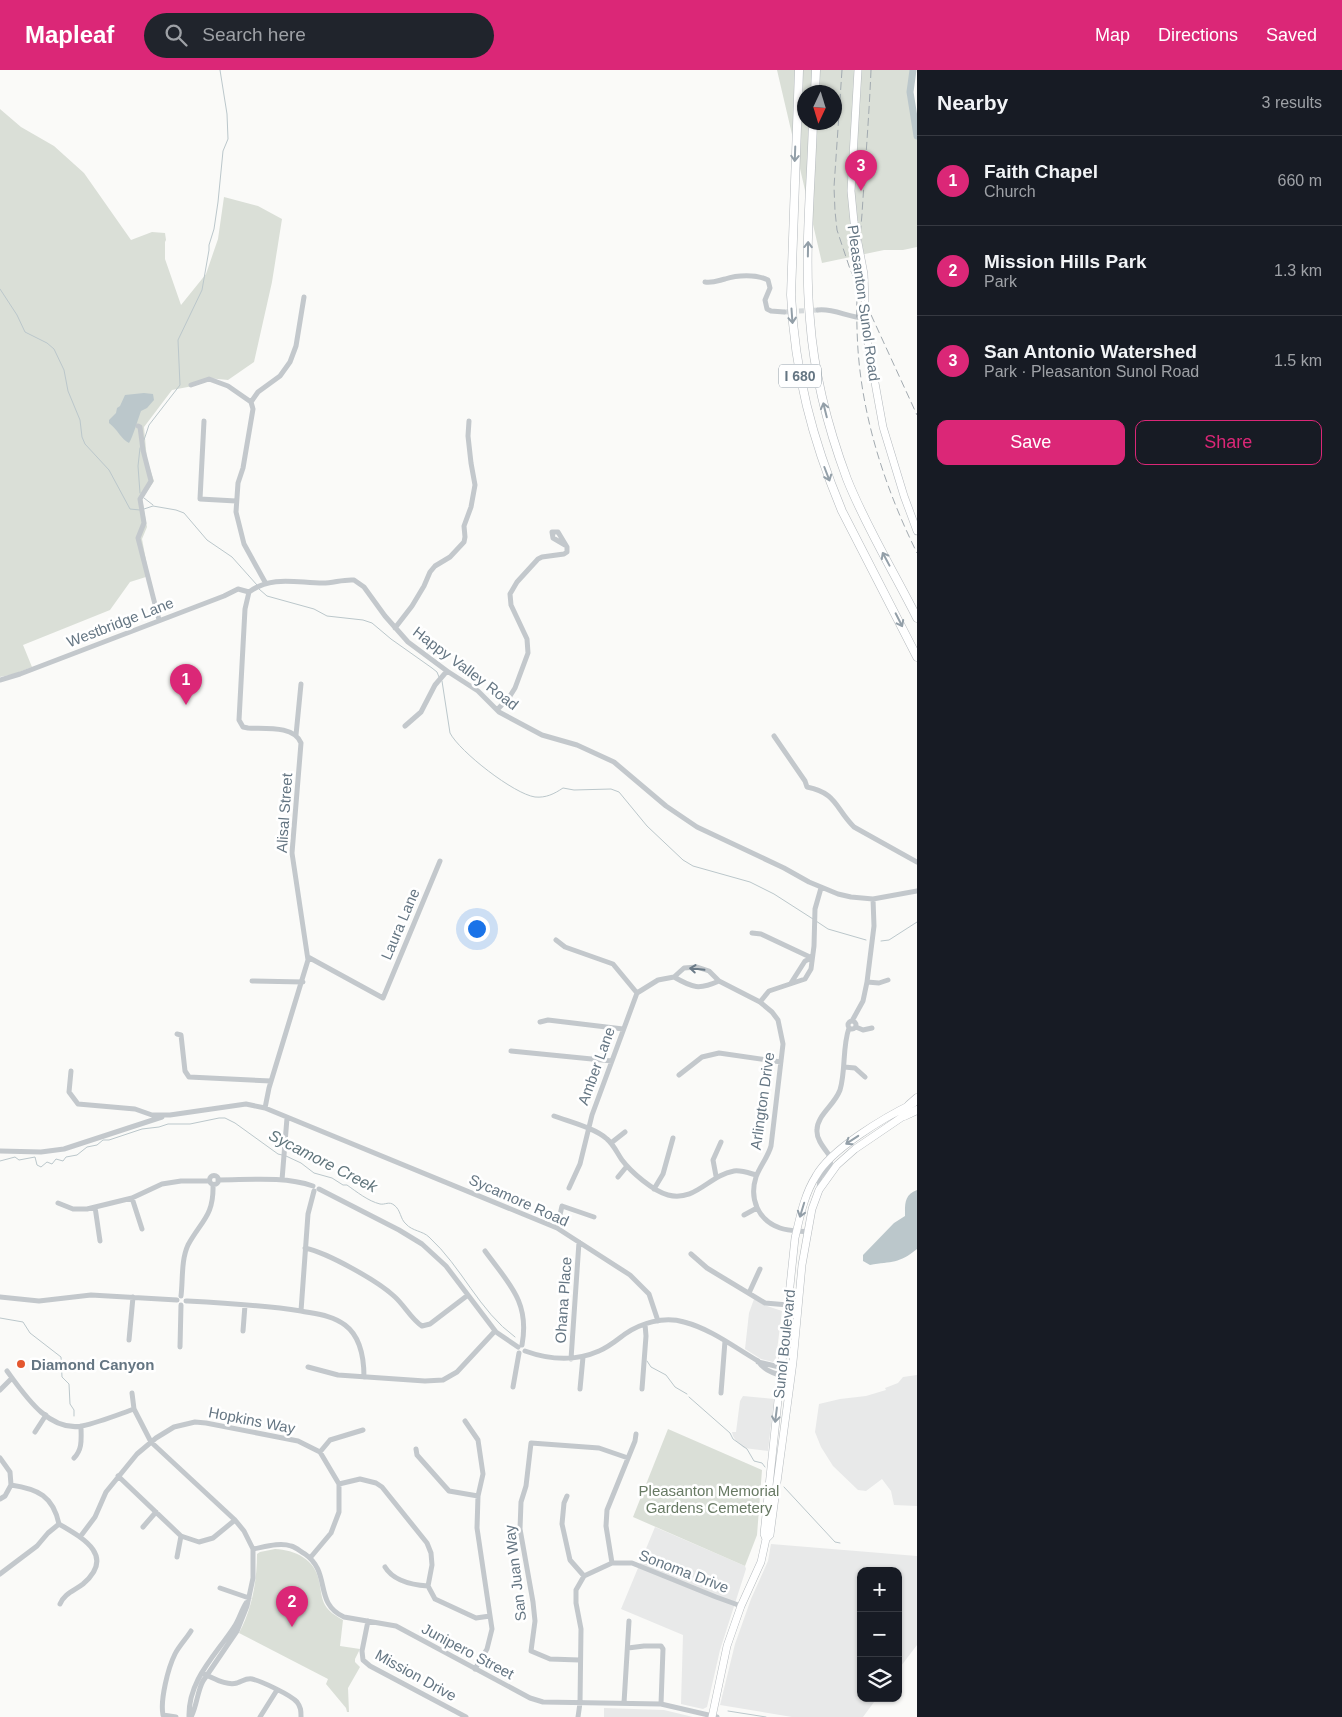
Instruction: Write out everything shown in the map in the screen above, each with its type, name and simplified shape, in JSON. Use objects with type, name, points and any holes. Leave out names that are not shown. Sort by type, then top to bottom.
[{"type":"highway","name":"I 680","points":[[799,70],[791,295],[792,321],[800,376],[814,435],[832,487],[855,537],[917,657]]},
{"type":"highway","points":[[815,85],[816,70]]},
{"type":"highway","name":"I 680","points":[[813,130],[808,269],[810,320],[817,374],[830,429],[848,481],[917,618]]},
{"type":"highway","points":[[909,1105],[917,1099]]},
{"type":"highway","points":[[904,1116],[917,1109]]},
{"type":"main road","name":"Pleasanton Sunol Road","points":[[858,70],[851,191],[854,222],[864,274],[866,333],[883,427],[917,531]]},
{"type":"main road","name":"Sunol Boulevard","points":[[766,1539],[764,1534],[796,1231],[809,1190],[817,1174],[831,1158],[850,1142],[909,1105]]},
{"type":"main road","name":"Sunol Boulevard","points":[[713,1717],[724,1656],[741,1606],[760,1562],[766,1539],[770,1535],[792,1374],[809,1218],[819,1190],[827,1177],[846,1156],[904,1116]]},
{"type":"main road","points":[[769,1483],[773,1486],[772,1515]]},
{"type":"street","points":[[705,282],[716,282],[732,277],[763,278],[768,280],[770,288],[765,300],[767,309],[784,312]]},
{"type":"street","points":[[251,402],[258,392],[280,376],[290,362],[296,346],[304,297]]},
{"type":"street","points":[[818,310],[828,309],[856,318],[865,318]]},
{"type":"street","points":[[191,385],[210,379],[228,386],[251,402],[253,408],[243,468],[238,484],[236,512],[244,544],[260,585],[249,592],[246,608],[239,720],[243,727],[282,730],[296,735]]},
{"type":"street","points":[[204,421],[200,499],[236,501]]},
{"type":"street","points":[[395,628],[412,606],[430,572],[435,566],[450,557],[464,542],[464,526],[476,485],[467,427],[469,421]]},
{"type":"street","points":[[138,426],[140,427],[151,481],[141,496],[143,528],[138,538],[159,620]]},
{"type":"street","points":[[497,710],[515,688],[528,653],[527,639],[511,605],[510,597],[512,590],[530,566],[538,559],[566,553],[568,549],[565,544]]},
{"type":"street","name":"Happy Valley Road","points":[[260,585],[285,581],[323,583],[354,580],[364,587],[395,628],[418,650],[446,671],[478,691],[497,710],[542,735],[577,745],[607,758],[626,771],[666,806],[697,826],[821,888],[851,897],[873,899],[917,891]]},
{"type":"street","name":"Westbridge Lane","points":[[0,680],[238,590],[249,592]]},
{"type":"street","points":[[404,726],[421,712],[446,671]]},
{"type":"street","name":"Alisal Street","points":[[265,1108],[271,1081],[303,982],[308,957],[292,853],[301,751],[301,743],[296,735],[301,684]]},
{"type":"street","points":[[774,736],[805,781],[807,787],[825,793],[832,798],[846,819],[854,827],[917,862]]},
{"type":"street","name":"Laura Lane","points":[[308,957],[382,998],[440,861]]},
{"type":"street","points":[[556,940],[565,947],[614,964],[637,993],[658,980],[674,977],[684,968],[697,966],[709,971],[719,981],[760,1002],[770,991],[805,979],[811,969],[815,916],[821,888]]},
{"type":"street","points":[[831,1158],[820,1143],[816,1131],[820,1117],[831,1106],[840,1090],[846,1037],[849,1028],[848,1023],[852,1021],[863,1001],[874,926],[873,899]]},
{"type":"street","points":[[752,933],[761,934],[812,958]]},
{"type":"street","points":[[791,983],[805,961],[812,958]]},
{"type":"street","points":[[674,977],[695,988],[719,981]]},
{"type":"street","points":[[867,982],[879,983],[888,980]]},
{"type":"street","points":[[252,981],[303,982]]},
{"type":"street","name":"Amber Lane","points":[[569,1188],[580,1164],[587,1129],[637,993]]},
{"type":"street","name":"Arlington Drive","points":[[756,1208],[753,1196],[756,1175],[767,1158],[771,1146],[783,1044],[778,1020],[760,1002]]},
{"type":"street","points":[[540,1022],[548,1020],[623,1029]]},
{"type":"street","points":[[852,1021],[856,1027]]},
{"type":"street","points":[[849,1028],[856,1027],[863,1030],[872,1028]]},
{"type":"street","points":[[177,1034],[181,1035],[185,1071],[189,1077],[271,1081]]},
{"type":"street","points":[[511,1051],[612,1061]]},
{"type":"street","points":[[680,1075],[702,1057],[720,1053],[781,1062]]},
{"type":"street","points":[[844,1067],[855,1068],[865,1077]]},
{"type":"street","points":[[71,1071],[68,1092],[78,1104],[135,1109],[152,1115],[170,1115]]},
{"type":"street","name":"Sycamore Road","points":[[170,1115],[246,1104],[265,1108],[557,1228],[630,1275],[649,1294],[658,1321]]},
{"type":"street","points":[[0,1151],[41,1152],[64,1149],[146,1121],[170,1115]]},
{"type":"street","points":[[554,1116],[601,1134],[611,1143],[627,1166],[654,1189],[666,1194],[685,1195],[702,1188],[716,1176],[734,1171],[756,1175]]},
{"type":"street","points":[[282,1180],[287,1118]]},
{"type":"street","points":[[611,1143],[625,1132]]},
{"type":"street","points":[[654,1189],[663,1174],[673,1138]]},
{"type":"street","points":[[716,1176],[713,1160],[721,1142]]},
{"type":"street","name":"Sunol Boulevard","points":[[819,1190],[820,1177],[830,1166],[831,1158]]},
{"type":"street","points":[[618,1178],[627,1166]]},
{"type":"street","points":[[58,1203],[73,1209],[95,1207],[132,1198],[162,1184],[181,1181],[282,1180],[302,1183],[399,1230],[422,1244],[446,1266],[495,1331],[521,1349],[553,1359],[583,1357],[608,1347],[634,1329],[645,1324],[658,1321],[682,1321],[703,1328],[774,1374],[792,1374]]},
{"type":"street","points":[[180,1347],[184,1260],[187,1247],[212,1207],[214,1182]]},
{"type":"street","points":[[301,1311],[308,1214],[315,1189]]},
{"type":"street","points":[[132,1198],[142,1229]]},
{"type":"street","points":[[557,1228],[562,1206],[594,1216]]},
{"type":"street","points":[[95,1207],[100,1241]]},
{"type":"street","points":[[744,1216],[756,1208],[768,1222],[779,1228],[807,1232]]},
{"type":"street","name":"Ohana Place","points":[[571,1359],[579,1242]]},
{"type":"street","points":[[305,1248],[318,1251],[382,1286],[422,1326],[430,1324],[468,1295]]},
{"type":"street","points":[[485,1251],[518,1298],[522,1308],[525,1329],[513,1387]]},
{"type":"street","points":[[691,1254],[708,1268],[765,1302],[788,1306]]},
{"type":"street","points":[[749,1293],[760,1268]]},
{"type":"street","points":[[0,1297],[39,1300],[91,1295],[133,1297],[272,1306],[324,1315],[349,1328],[361,1348],[364,1362],[364,1377]]},
{"type":"street","points":[[129,1340],[133,1297]]},
{"type":"street","points":[[243,1331],[245,1304]]},
{"type":"street","points":[[642,1389],[646,1336],[645,1324]]},
{"type":"street","points":[[308,1367],[330,1374],[425,1381],[443,1380],[457,1372],[495,1331]]},
{"type":"street","points":[[721,1393],[725,1341]]},
{"type":"street","points":[[580,1389],[583,1357]]},
{"type":"street","points":[[758,1362],[782,1367],[792,1374]]},
{"type":"street","points":[[7,1371],[27,1398],[57,1422],[80,1426],[134,1410]]},
{"type":"street","points":[[0,1390],[12,1378]]},
{"type":"street","points":[[132,1393],[134,1410],[151,1442],[235,1520],[244,1531],[253,1549],[253,1578],[241,1624],[198,1690],[190,1717]]},
{"type":"street","points":[[35,1432],[46,1415]]},
{"type":"street","points":[[465,1421],[478,1440],[483,1474],[478,1496],[477,1528],[492,1629],[488,1649],[474,1669]]},
{"type":"street","name":"Hopkins Way","points":[[80,1537],[95,1517],[106,1492],[118,1476],[137,1454],[174,1427],[190,1423],[206,1423],[298,1441],[320,1452]]},
{"type":"street","points":[[74,1458],[79,1453],[81,1443],[80,1426]]},
{"type":"street","points":[[253,1549],[278,1545],[291,1546],[310,1558],[326,1540],[336,1522],[340,1504],[339,1484],[320,1452],[330,1440],[363,1430]]},
{"type":"street","points":[[612,1563],[606,1526],[607,1510],[635,1441],[636,1434]]},
{"type":"street","name":"San Juan Way","points":[[580,1660],[550,1659],[532,1651],[535,1621],[520,1529],[521,1502],[526,1486],[531,1443],[599,1448],[628,1458]]},
{"type":"street","points":[[416,1449],[417,1455],[449,1490],[478,1496]]},
{"type":"street","points":[[0,1458],[10,1472],[11,1485],[5,1496],[0,1499]]},
{"type":"street","points":[[118,1476],[181,1536],[199,1542],[212,1538],[235,1520]]},
{"type":"street","points":[[339,1484],[360,1479],[368,1480],[382,1487],[427,1543],[431,1553],[432,1565],[428,1586],[435,1599],[476,1618],[490,1616]]},
{"type":"street","points":[[11,1485],[29,1488],[47,1498],[58,1515],[59,1524]]},
{"type":"street","points":[[567,1496],[564,1503],[562,1524],[570,1560],[584,1576],[576,1590],[576,1603],[581,1629],[578,1717]]},
{"type":"street","points":[[143,1527],[156,1512]]},
{"type":"street","points":[[59,1524],[90,1545],[97,1556],[93,1573],[84,1583],[67,1594],[60,1604]]},
{"type":"street","points":[[0,1574],[37,1546],[59,1524]]},
{"type":"street","points":[[177,1557],[181,1536]]},
{"type":"street","name":"Junipero Street","points":[[310,1558],[317,1565],[325,1597],[331,1609],[344,1617],[396,1626],[530,1698],[543,1702],[661,1704],[713,1717]]},
{"type":"street","name":"Sonoma Drive","points":[[584,1576],[612,1563],[632,1563],[741,1606]]},
{"type":"street","points":[[385,1567],[389,1574],[403,1581],[414,1585],[428,1586]]},
{"type":"street","points":[[220,1588],[248,1598]]},
{"type":"street","points":[[190,1717],[193,1690],[201,1672],[234,1627],[248,1598]]},
{"type":"street","name":"Mission Drive","points":[[368,1621],[362,1651],[364,1660],[370,1666],[466,1717]]},
{"type":"street","points":[[624,1703],[629,1621]]},
{"type":"street","points":[[176,1717],[163,1715],[162,1707],[170,1668],[175,1654],[191,1631]]},
{"type":"street","points":[[628,1648],[660,1646],[664,1649],[661,1704]]},
{"type":"street","points":[[201,1672],[227,1684],[236,1683],[246,1678],[254,1679],[292,1698],[301,1710],[300,1717]]},
{"type":"street","points":[[260,1717],[277,1690]]},
{"type":"shaded area","points":[[153,394],[154,400],[147,408],[141,411],[129,443],[109,423],[109,420],[116,413],[125,395]]},
{"type":"shaded area","points":[[917,1190],[917,1249],[895,1261],[870,1265],[863,1261],[863,1255],[894,1223],[905,1216],[907,1197]]},
{"type":"shaded area","points":[[754,1299],[764,1305],[782,1311],[776,1358],[773,1362],[761,1359],[745,1349],[749,1313]]},
{"type":"shaded area","points":[[917,1375],[917,1506],[894,1505],[891,1491],[882,1479],[866,1491],[858,1490],[833,1466],[821,1447],[815,1432],[819,1404],[866,1396],[886,1390],[885,1388],[898,1383],[903,1377]]},
{"type":"shaded area","points":[[743,1396],[774,1399],[768,1451],[744,1448],[733,1436],[732,1432],[736,1432],[740,1401]]},
{"type":"shaded area","points":[[655,1527],[745,1566],[746,1569],[720,1650],[707,1707],[703,1709],[681,1704],[683,1635],[621,1609]]},
{"type":"shaded area","points":[[771,1544],[917,1556],[917,1645],[902,1665],[902,1567],[857,1567],[857,1702],[874,1702],[863,1717],[792,1717],[720,1705],[735,1644],[751,1599],[768,1561]]},
{"type":"shaded area","points":[[604,1708],[664,1710],[693,1717],[604,1717]]},
{"type":"green space","points":[[777,70],[914,70],[911,114],[917,135],[917,247],[903,250],[884,250],[822,263]]},
{"type":"green space","points":[[0,109],[21,127],[54,146],[84,173],[131,240],[152,232],[165,233],[165,259],[181,305],[206,274],[218,239],[224,197],[258,206],[282,219],[272,282],[254,362],[228,380],[208,378],[193,386],[172,390],[144,427],[147,460],[154,481],[142,499],[147,527],[142,539],[149,576],[130,582],[110,610],[23,645],[32,667],[0,677]]},
{"type":"green space","name":"Pleasanton Memorial Gardens Cemetery","points":[[668,1429],[762,1470],[757,1535],[745,1566],[633,1517]]},
{"type":"green space","points":[[275,1549],[290,1551],[309,1561],[317,1573],[325,1605],[331,1612],[343,1620],[340,1646],[360,1649],[355,1662],[360,1667],[348,1688],[349,1712],[347,1712],[346,1708],[326,1684],[328,1679],[239,1633],[244,1624],[253,1595],[257,1554]]},
{"type":"waterway","points":[[144,440],[149,425],[180,385],[178,340],[202,290],[209,245],[214,229],[223,151],[228,139],[227,114],[220,70]]},
{"type":"waterway","points":[[913,70],[910,92],[917,136]]},
{"type":"waterway","points":[[0,289],[17,315],[25,332],[47,343],[54,349],[64,370],[68,391],[80,420],[82,437],[85,444],[109,470],[130,509],[140,510]]},
{"type":"waterway","points":[[140,448],[138,466],[140,493]]},
{"type":"waterway","points":[[144,498],[153,505]]},
{"type":"waterway","points":[[144,509],[153,506],[184,513],[207,540],[232,557],[257,585]]},
{"type":"waterway","points":[[259,589],[267,596],[314,609],[327,616],[363,620],[372,623],[437,672],[439,677]]},
{"type":"waterway","points":[[442,681],[450,733],[476,761],[514,788],[535,797],[550,795],[563,788],[574,790],[611,789],[619,792],[647,826],[683,860],[693,866],[750,882],[774,894],[813,919]]},
{"type":"waterway","points":[[816,921],[828,929],[866,940]]},
{"type":"waterway","points":[[881,941],[889,940],[917,922]]},
{"type":"waterway","name":"Sycamore Creek","points":[[0,1161],[15,1157],[19,1160],[35,1157],[37,1165],[41,1167],[47,1162],[52,1164],[56,1159],[63,1161],[66,1157],[77,1155],[87,1147],[97,1145],[103,1140],[109,1140],[142,1129],[168,1124],[190,1124],[219,1118],[225,1118],[235,1123],[282,1155]]},
{"type":"waterway","name":"Sycamore Creek","points":[[286,1156],[301,1163],[314,1173],[347,1185],[371,1201],[394,1205],[408,1226],[427,1235],[441,1249],[491,1315],[515,1337]]},
{"type":"waterway","points":[[0,1318],[23,1322],[30,1333],[61,1357],[62,1377],[69,1384],[70,1404],[74,1410],[74,1416]]},
{"type":"waterway","name":"Sycamore Creek","points":[[647,1361],[651,1367],[666,1375],[675,1387],[687,1394]]},
{"type":"waterway","name":"Sycamore Creek","points":[[689,1397],[730,1433],[733,1439],[747,1449],[754,1461],[762,1463],[765,1467]]},
{"type":"waterway","name":"Sycamore Creek","points":[[784,1487],[835,1542],[840,1543]]},
{"type":"waterway","points":[[728,1711],[766,1717]]},
{"type":"tunnel","points":[[784,312],[818,310]]},
{"type":"railway","points":[[842,70],[834,187],[837,230],[850,269],[917,415]]},
{"type":"railway","points":[[871,70],[857,282],[858,350],[865,403],[878,454],[895,505],[917,553]]},
{"type":"place","name":"San Antonio Watershed","points":[[861,191]]},
{"type":"place","name":"Faith Chapel","points":[[186,705]]},
{"type":"place","name":"Diamond Canyon","points":[[21,1364]]},
{"type":"place","name":"Mission Hills Park","points":[[292,1627]]}]
